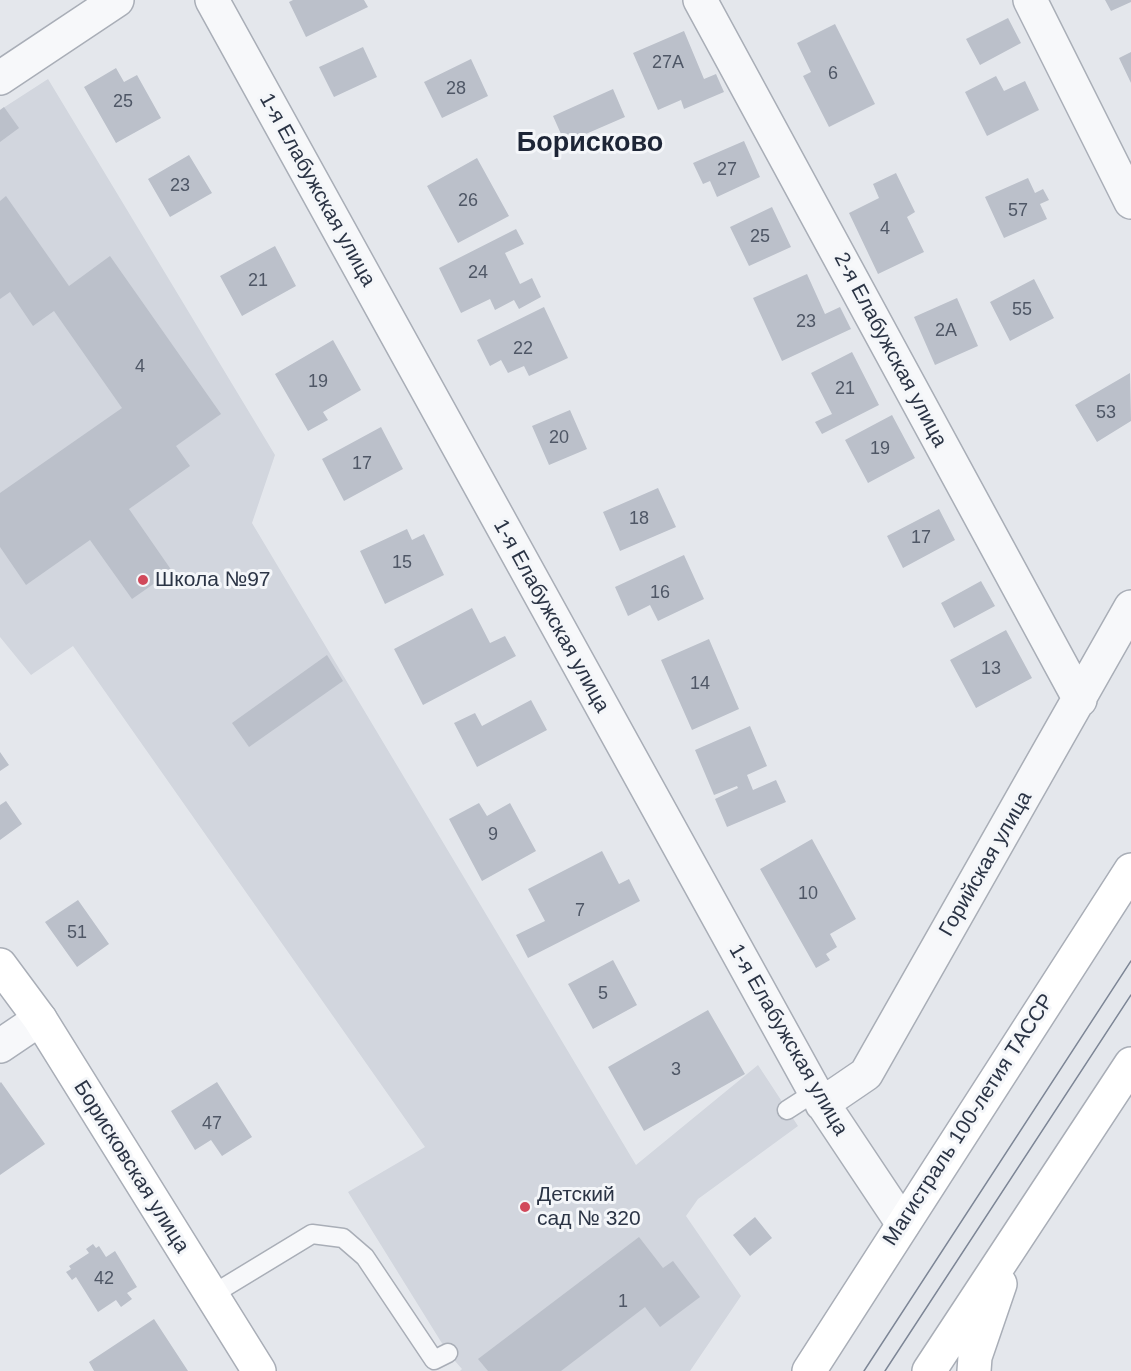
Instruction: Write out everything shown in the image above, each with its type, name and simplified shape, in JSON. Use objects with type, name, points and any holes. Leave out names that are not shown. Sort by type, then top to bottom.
[{"type":"main road","points":[[1100,915],[1131,852]]},
{"type":"main road","name":"Магистраль 100-летия ТАССР","points":[[809,1371],[1131,870]]},
{"type":"main road","name":"Борисковская улица","points":[[0,965],[40,1019],[210,1296],[259,1371]]},
{"type":"main road","points":[[929,1371],[1131,1064]]},
{"type":"main road","points":[[974,1371],[975,1357],[1017,1234]]},
{"type":"main road","points":[[804,1371],[836,1329]]},
{"type":"street","points":[[0,78],[117,0]]},
{"type":"street","name":"1-я Елабужская улица","points":[[212,0],[819,1098],[903,1224]]},
{"type":"street","name":"2-я Елабужская улица","points":[[700,0],[1080,700]]},
{"type":"street","points":[[1030,0],[1131,202]]},
{"type":"street","name":"Горийская улица","points":[[819,1098],[866,1074],[1131,607]]},
{"type":"street","points":[[0,1046],[40,1019]]},
{"type":"lane","points":[[787,1110],[819,1098]]},
{"type":"lane","points":[[210,1296],[312,1234],[343,1238],[365,1257],[434,1360],[448,1353]]},
{"type":"shaded area","name":"Школа №97","points":[[48,79],[275,455],[252,523],[636,1165],[758,1065],[798,1126],[698,1199],[686,1216],[741,1296],[690,1371],[460,1371],[462,1369],[448,1353],[348,1192],[425,1147],[73,646],[31,675],[0,637],[0,110]]},
{"type":"building","points":[[293,0],[364,0],[368,7],[306,37],[289,2]]},
{"type":"building","points":[[1105,0],[1131,0],[1131,2],[1111,11]]},
{"type":"building","points":[[1008,18],[1021,43],[980,65],[966,39]]},
{"type":"building","points":[[835,24],[875,104],[829,127],[803,76],[811,72],[797,43]]},
{"type":"building","points":[[684,31],[704,79],[716,74],[724,92],[684,109],[681,100],[658,110],[633,53]]},
{"type":"building","points":[[363,47],[377,77],[334,97],[319,67]]},
{"type":"building","points":[[1131,52],[1131,83],[1119,58]]},
{"type":"building","points":[[471,59],[488,96],[442,118],[424,82]]},
{"type":"building","points":[[116,68],[124,82],[137,75],[161,118],[116,143],[84,87]]},
{"type":"building","points":[[996,76],[1004,91],[1025,81],[1039,110],[987,136],[965,92]]},
{"type":"building","points":[[613,89],[625,117],[565,143],[553,116]]},
{"type":"building","points":[[4,107],[19,128],[0,142],[0,110]]},
{"type":"building","points":[[744,141],[760,177],[717,197],[710,181],[703,184],[693,163]]},
{"type":"building","points":[[189,155],[212,193],[170,217],[148,179]]},
{"type":"building","points":[[477,158],[509,216],[458,243],[427,186]]},
{"type":"building","points":[[896,173],[915,212],[907,217],[924,252],[878,274],[849,213],[879,198],[873,184]]},
{"type":"building","points":[[1028,178],[1035,193],[1043,189],[1049,200],[1040,204],[1047,219],[1004,238],[985,197]]},
{"type":"building","points":[[6,196],[69,286],[110,256],[221,414],[176,446],[190,466],[129,509],[172,571],[132,599],[90,540],[26,585],[0,547],[0,493],[122,408],[54,311],[33,326],[10,292],[0,299],[0,201]]},
{"type":"building","points":[[772,207],[791,247],[749,266],[730,227]]},
{"type":"building","points":[[516,229],[524,244],[505,253],[520,284],[532,278],[541,297],[519,309],[514,300],[495,310],[490,299],[461,313],[439,268]]},
{"type":"building","points":[[275,246],[296,286],[242,316],[220,276]]},
{"type":"building","points":[[807,274],[825,314],[840,307],[851,329],[782,361],[753,298]]},
{"type":"building","points":[[1034,279],[1054,318],[1010,341],[990,302]]},
{"type":"building","points":[[957,298],[978,346],[935,365],[914,317]]},
{"type":"building","points":[[544,307],[568,358],[529,376],[524,366],[508,373],[501,360],[490,366],[477,340]]},
{"type":"building","points":[[333,340],[361,390],[323,412],[328,420],[308,431],[275,374]]},
{"type":"building","points":[[852,352],[879,405],[822,434],[815,422],[832,414],[811,373]]},
{"type":"building","points":[[1130,373],[1131,421],[1097,442],[1075,405]]},
{"type":"building","points":[[570,410],[587,449],[549,465],[532,426]]},
{"type":"building","points":[[892,415],[915,458],[868,483],[845,440]]},
{"type":"building","points":[[381,427],[403,469],[344,501],[322,459]]},
{"type":"building","points":[[658,488],[676,527],[620,551],[603,512]]},
{"type":"building","points":[[939,509],[955,540],[903,568],[887,536]]},
{"type":"building","points":[[407,529],[412,540],[424,534],[444,575],[385,604],[360,551]]},
{"type":"building","points":[[684,555],[704,599],[658,621],[650,605],[628,616],[615,587]]},
{"type":"building","points":[[981,581],[995,606],[954,628],[941,603]]},
{"type":"building","points":[[472,608],[490,643],[505,636],[516,656],[423,705],[394,649]]},
{"type":"building","points":[[1006,630],[1032,678],[976,708],[950,660]]},
{"type":"building","points":[[709,639],[739,709],[692,730],[661,660]]},
{"type":"building","points":[[327,655],[343,681],[249,747],[232,723]]},
{"type":"building","points":[[531,700],[547,730],[477,767],[454,723],[475,713],[482,726]]},
{"type":"building","points":[[750,726],[767,766],[747,775],[753,790],[776,780],[786,802],[727,827],[715,799],[738,788],[737,786],[714,795],[695,750]]},
{"type":"building","points":[[0,752],[9,765],[0,771]]},
{"type":"building","points":[[6,801],[22,824],[0,840],[0,805]]},
{"type":"building","points":[[479,803],[487,816],[510,803],[536,851],[482,881],[449,819]]},
{"type":"building","points":[[812,839],[856,919],[830,934],[837,947],[826,954],[830,960],[816,968],[760,869]]},
{"type":"building","points":[[602,851],[619,884],[629,879],[640,901],[528,958],[516,935],[545,921],[528,889]]},
{"type":"building","points":[[78,900],[109,944],[77,967],[45,922]]},
{"type":"building","points":[[613,960],[637,1005],[593,1029],[568,984]]},
{"type":"building","points":[[708,1010],[745,1074],[644,1131],[608,1067]]},
{"type":"building","points":[[217,1082],[252,1137],[222,1156],[211,1140],[195,1150],[171,1111]]},
{"type":"building","points":[[0,1083],[45,1144],[0,1175]]},
{"type":"building","points":[[755,1217],[772,1238],[750,1256],[733,1235]]},
{"type":"building","points":[[639,1237],[663,1268],[673,1261],[700,1297],[660,1327],[645,1307],[561,1371],[488,1371],[478,1359]]},
{"type":"building","points":[[93,1244],[96,1248],[99,1246],[106,1257],[115,1251],[137,1287],[127,1293],[132,1299],[121,1307],[116,1300],[98,1312],[76,1277],[72,1280],[66,1272],[71,1269],[69,1266],[89,1253],[86,1249]]},
{"type":"building","points":[[154,1319],[188,1371],[94,1371],[89,1362]]},
{"type":"tram line","points":[[864,1371],[1131,961]]},
{"type":"tram line","points":[[885,1371],[1131,995]]},
{"type":"place","name":"Школа №97","points":[[143,580]]},
{"type":"place","name":"Детский сад № 320","points":[[525,1207]]},
{"type":"district","name":"Борисково","points":[[590,144]]}]
